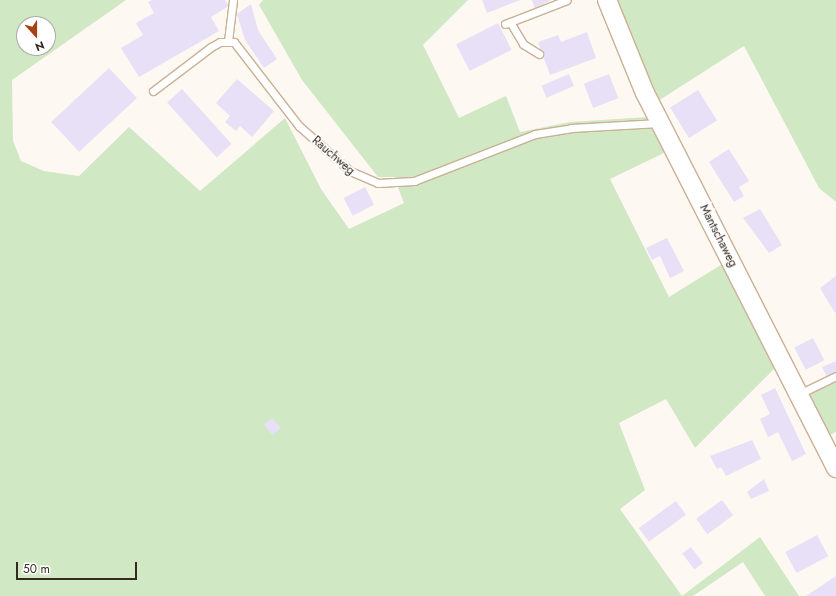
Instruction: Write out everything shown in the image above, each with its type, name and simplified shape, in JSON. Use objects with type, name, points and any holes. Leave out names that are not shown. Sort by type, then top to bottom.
[{"type":"street","name":"Mantschaweg","points":[[607,0],[633,68],[836,468]]},
{"type":"lane","points":[[153,91],[211,47],[228,41],[233,0]]},
{"type":"lane","points":[[539,54],[522,44],[507,23],[567,0]]},
{"type":"lane","name":"Rauchweg","points":[[228,41],[242,48],[288,115],[329,155],[360,178],[378,183],[414,181],[535,134],[571,128],[660,122]]},
{"type":"lane","points":[[798,395],[836,376]]},
{"type":"green space","points":[[0,0],[126,0],[56,49],[56,16],[16,16],[16,56],[46,56],[12,80],[13,141],[21,161],[44,171],[79,176],[129,127],[200,191],[285,118],[321,189],[349,229],[404,203],[394,177],[378,177],[302,80],[259,5],[263,0],[468,0],[423,45],[459,118],[506,96],[520,132],[570,122],[648,117],[666,152],[610,179],[669,297],[724,263],[776,367],[695,448],[666,399],[619,423],[645,490],[620,509],[682,596],[0,596]]},
{"type":"green space","points":[[615,0],[836,0],[836,202],[819,188],[744,46],[658,101],[642,73]]},
{"type":"green space","points":[[836,380],[836,432],[828,436],[808,393]]},
{"type":"green space","points":[[760,537],[799,596],[765,596],[743,562],[693,596],[682,596]]},
{"type":"building","points":[[152,0],[225,0],[229,6],[211,17],[219,31],[139,77],[121,48],[143,35],[136,23],[154,13],[148,2]]},
{"type":"building","points":[[482,0],[520,0],[487,13]]},
{"type":"building","points":[[532,0],[551,0],[535,9]]},
{"type":"building","points":[[251,4],[258,30],[277,59],[264,68],[245,40],[237,14]]},
{"type":"building","points":[[498,23],[512,50],[470,71],[456,44]]},
{"type":"building","points":[[587,32],[596,58],[550,75],[538,42],[558,35],[561,42]]},
{"type":"building","points":[[109,68],[137,98],[79,152],[51,122]]},
{"type":"building","points":[[569,74],[574,86],[546,98],[541,86]]},
{"type":"building","points":[[609,74],[618,98],[593,108],[584,84]]},
{"type":"building","points":[[237,79],[274,111],[252,137],[240,126],[236,131],[225,122],[230,116],[216,103]]},
{"type":"building","points":[[182,89],[232,144],[217,157],[167,102]]},
{"type":"building","points":[[698,90],[717,121],[689,138],[670,107]]},
{"type":"building","points":[[729,149],[749,181],[739,187],[744,196],[734,202],[709,162]]},
{"type":"building","points":[[365,187],[374,205],[353,216],[344,198]]},
{"type":"building","points":[[760,209],[782,245],[769,253],[743,218]]},
{"type":"building","points":[[667,238],[684,271],[670,278],[660,256],[652,260],[646,248]]},
{"type":"building","points":[[836,276],[836,312],[835,313],[820,288]]},
{"type":"building","points":[[813,338],[824,360],[806,370],[794,348]]},
{"type":"building","points":[[836,361],[836,372],[827,377],[822,367]]},
{"type":"building","points":[[775,388],[806,454],[792,461],[778,432],[768,437],[760,419],[770,414],[761,395]]},
{"type":"building","points":[[272,418],[281,428],[273,435],[264,425]]},
{"type":"building","points":[[752,440],[761,459],[726,476],[721,467],[717,469],[710,456]]},
{"type":"building","points":[[764,479],[769,491],[751,499],[747,492]]},
{"type":"building","points":[[722,500],[733,515],[707,534],[696,519]]},
{"type":"building","points":[[676,501],[686,515],[649,542],[639,528]]},
{"type":"building","points":[[817,535],[828,556],[796,573],[785,552]]},
{"type":"building","points":[[691,547],[703,563],[694,570],[682,554]]},
{"type":"building","points":[[836,576],[836,596],[806,596]]}]
